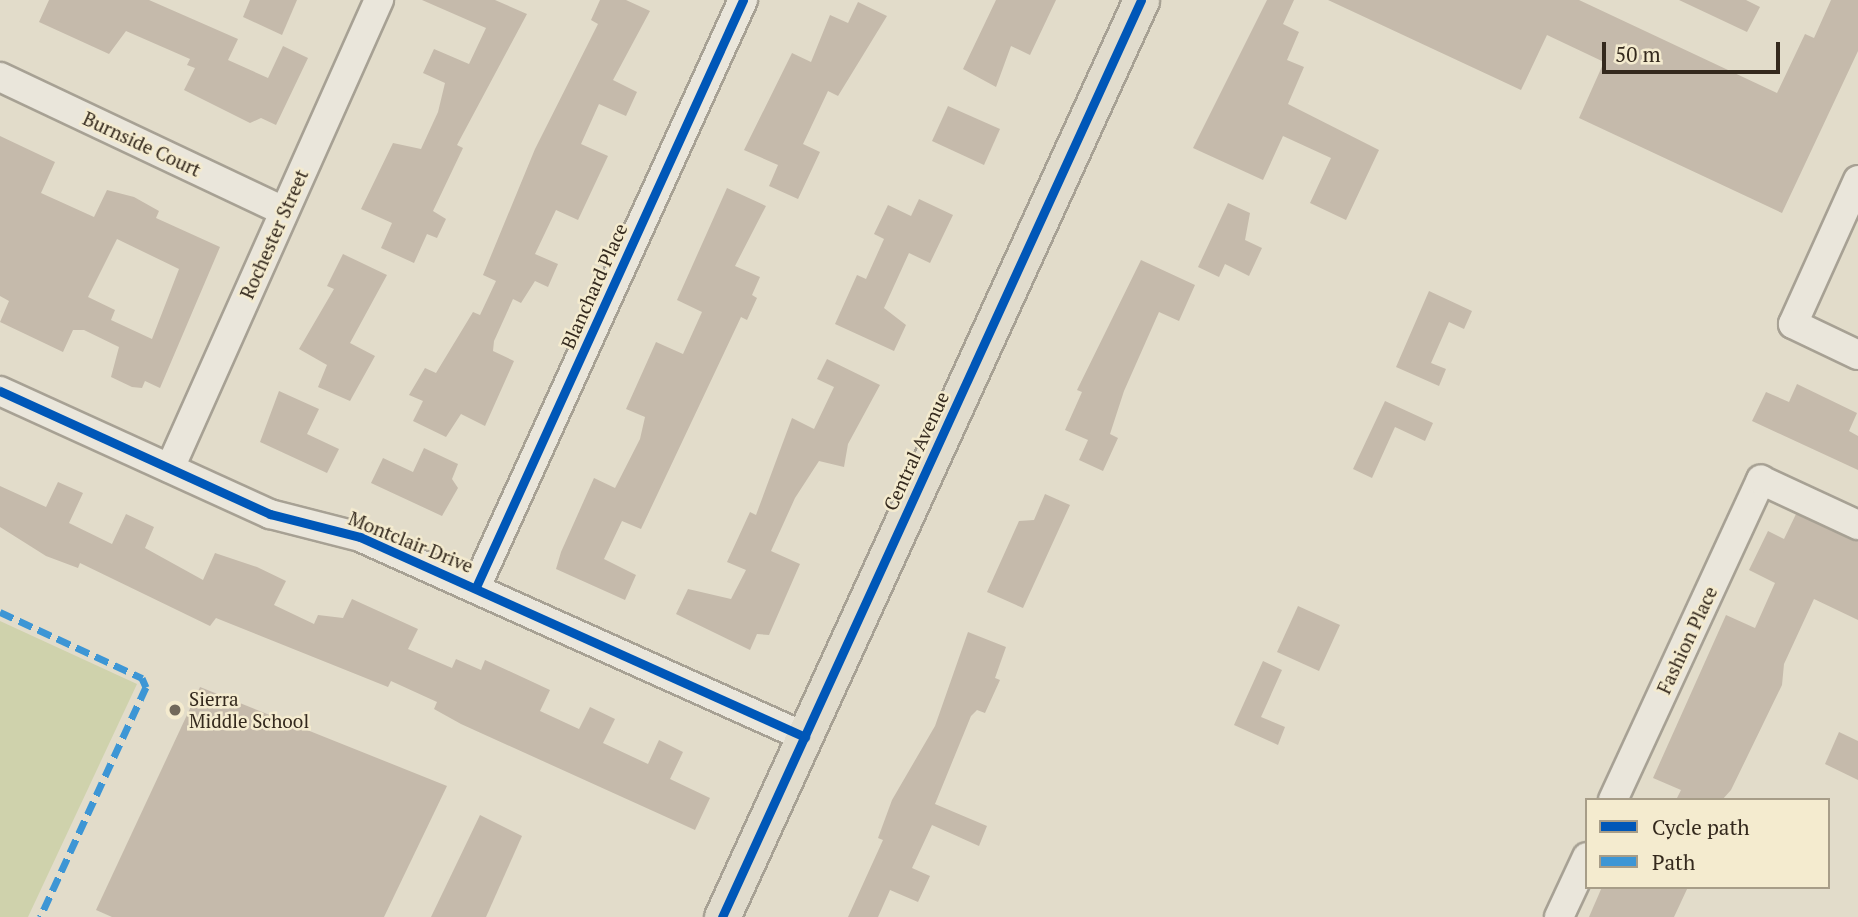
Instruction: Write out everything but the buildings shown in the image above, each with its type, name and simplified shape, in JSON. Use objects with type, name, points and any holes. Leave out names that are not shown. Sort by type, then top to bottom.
[{"type":"main road","name":"Central Avenue","points":[[722,917],[1141,0]]},
{"type":"street","name":"Rochester Street","points":[[170,468],[379,0]]},
{"type":"street","name":"Blanchard Place","points":[[476,587],[743,0]]},
{"type":"street","name":"Burnside Court","points":[[0,77],[284,211]]},
{"type":"street","points":[[1858,180],[1793,324],[1858,355]]},
{"type":"street","name":"Montclair Drive","points":[[0,391],[270,514],[360,537],[805,737]]},
{"type":"street","name":"Fashion Place","points":[[1614,798],[1762,480],[1858,525]]},
{"type":"street","points":[[1559,917],[1585,860]]},
{"type":"green space","points":[[0,621],[137,684],[28,917],[0,917]]},
{"type":"marked path","points":[[0,612],[142,678],[146,687],[40,917]]},
{"type":"cycle path","points":[[476,587],[743,0]]},
{"type":"cycle path","points":[[722,917],[1141,0]]},
{"type":"cycle path","points":[[0,391],[270,514],[360,537],[805,737]]},
{"type":"place","name":"Sierra Middle School","points":[[175,710]]}]
